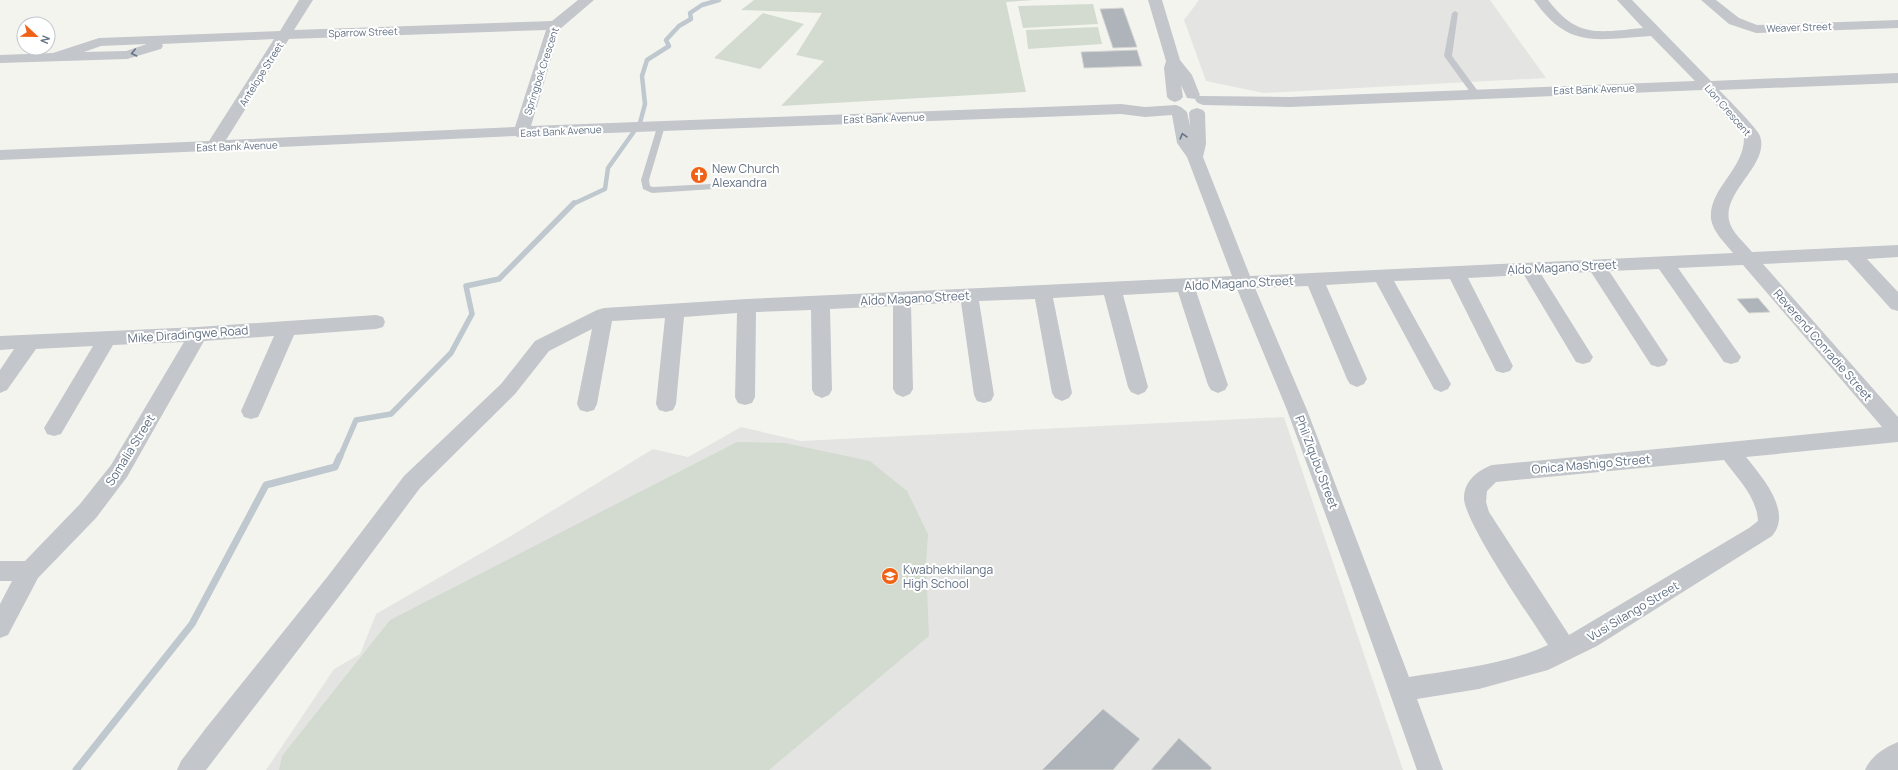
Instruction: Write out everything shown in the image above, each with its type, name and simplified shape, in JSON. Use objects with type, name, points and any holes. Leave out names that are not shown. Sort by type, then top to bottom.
[{"type":"street","name":"Antelope Street","points":[[213,147],[306,0]]},
{"type":"street","name":"Springbok Crescent","points":[[521,133],[555,25],[587,0]]},
{"type":"street","points":[[1155,0],[1173,61]]},
{"type":"street","points":[[1541,0],[1565,27],[1575,32],[1597,34],[1654,31]]},
{"type":"street","name":"Lion Crescent","points":[[1624,0],[1706,84],[1748,131],[1753,142],[1752,152],[1723,203],[1720,213],[1721,223],[1726,233],[1748,259]]},
{"type":"street","name":"Weaver Street","points":[[1708,0],[1734,21],[1756,29],[1898,24]]},
{"type":"street","name":"Sparrow Street","points":[[0,59],[127,55],[149,49],[170,39],[555,25]]},
{"type":"street","name":"Phil Ziqubu Street","points":[[1173,61],[1185,75],[1199,104],[1198,144],[1195,157]]},
{"type":"street","name":"Phil Ziqubu Street","points":[[1173,61],[1171,68],[1175,105],[1185,143],[1195,157],[1243,282],[1297,410],[1402,690],[1430,770]]},
{"type":"street","name":"East Bank Avenue","points":[[0,155],[213,147],[655,126],[1121,109],[1145,112],[1175,105],[1185,94],[1199,104],[1253,106],[1290,102],[1706,84],[1898,78]]},
{"type":"street","name":"Aldo Magano Street","points":[[190,770],[219,730],[341,576],[412,482],[508,389],[542,346],[604,315],[747,306],[1112,288],[1185,286],[1381,275],[1748,259],[1851,252],[1898,251]]},
{"type":"street","points":[[1851,252],[1898,304]]},
{"type":"street","name":"Reverend Conradie Street","points":[[1748,259],[1898,433]]},
{"type":"street","points":[[1665,262],[1731,357]]},
{"type":"street","points":[[1596,266],[1658,360]]},
{"type":"street","points":[[1529,269],[1583,357]]},
{"type":"street","points":[[1456,272],[1503,366]]},
{"type":"street","points":[[1381,275],[1441,384]]},
{"type":"street","points":[[1314,279],[1357,379]]},
{"type":"street","points":[[1185,286],[1218,385]]},
{"type":"street","points":[[1112,288],[1138,387]]},
{"type":"street","points":[[1043,292],[1062,393]]},
{"type":"street","points":[[969,296],[984,395]]},
{"type":"street","points":[[902,299],[903,389]]},
{"type":"street","points":[[820,303],[822,390]]},
{"type":"street","points":[[745,397],[747,306]]},
{"type":"street","points":[[666,404],[676,311]]},
{"type":"street","points":[[587,404],[604,315]]},
{"type":"street","name":"Mike Diradingwe Road","points":[[0,343],[198,334],[376,322]]},
{"type":"street","points":[[251,411],[287,328]]},
{"type":"street","name":"Somalia Street","points":[[0,627],[30,571],[88,511],[119,471],[198,334]]},
{"type":"street","points":[[54,428],[107,339]]},
{"type":"street","points":[[0,385],[29,342]]},
{"type":"street","name":"Onica Mashigo Street","points":[[1565,650],[1511,568],[1478,511],[1475,498],[1477,487],[1483,480],[1492,474],[1898,433]]},
{"type":"street","name":"Vusi Silango Street","points":[[1402,690],[1479,678],[1539,662],[1595,634],[1765,529],[1769,521],[1768,510],[1763,499],[1730,451]]},
{"type":"street","points":[[0,571],[30,571]]},
{"type":"street","points":[[1878,770],[1898,755]]},
{"type":"lane","points":[[1455,13],[1448,56],[1476,94]]},
{"type":"lane","points":[[655,126],[645,180],[646,187],[652,190],[712,187]]},
{"type":"shaded area","points":[[754,0],[1034,0],[1006,2],[1026,92],[781,106],[824,61],[796,55],[822,13],[741,10]]},
{"type":"shaded area","points":[[1199,0],[1490,0],[1546,78],[1263,93],[1206,81],[1184,20]]},
{"type":"shaded area","points":[[1093,4],[1098,24],[1023,28],[1018,6]]},
{"type":"shaded area","points":[[763,13],[804,24],[760,69],[714,58]]},
{"type":"shaded area","points":[[1098,27],[1102,44],[1028,49],[1026,30]]},
{"type":"shaded area","name":"Kwabhekhilanga High School","points":[[1284,417],[1403,770],[266,770],[334,669],[360,654],[376,614],[509,537],[653,449],[688,457],[741,427],[801,441]]},
{"type":"shaded area","points":[[737,442],[785,443],[870,461],[907,491],[928,534],[926,564],[929,636],[769,770],[279,770],[282,756],[390,620]]},
{"type":"building","points":[[1123,8],[1137,47],[1113,48],[1100,9]]},
{"type":"building","points":[[1137,50],[1142,66],[1084,68],[1081,52]]},
{"type":"building","points":[[1758,298],[1770,312],[1749,313],[1737,299]]},
{"type":"building","points":[[1103,709],[1140,739],[1113,770],[1042,770]]},
{"type":"building","points":[[1179,738],[1212,768],[1210,770],[1151,770]]},
{"type":"waterway","points":[[573,204],[605,189],[608,168],[640,123],[645,104],[642,76],[647,60],[669,46],[666,40],[679,26],[691,19],[690,13],[702,5],[719,0]]},
{"type":"waterway","points":[[340,457],[356,420],[391,414],[451,353],[472,314],[466,286],[499,279],[573,204]]},
{"type":"waterway","points":[[76,770],[192,624],[266,485],[335,467],[340,456]]},
{"type":"place","name":"New Church Alexandra","points":[[699,175]]},
{"type":"place","name":"Kwabhekhilanga High School","points":[[890,576]]}]
